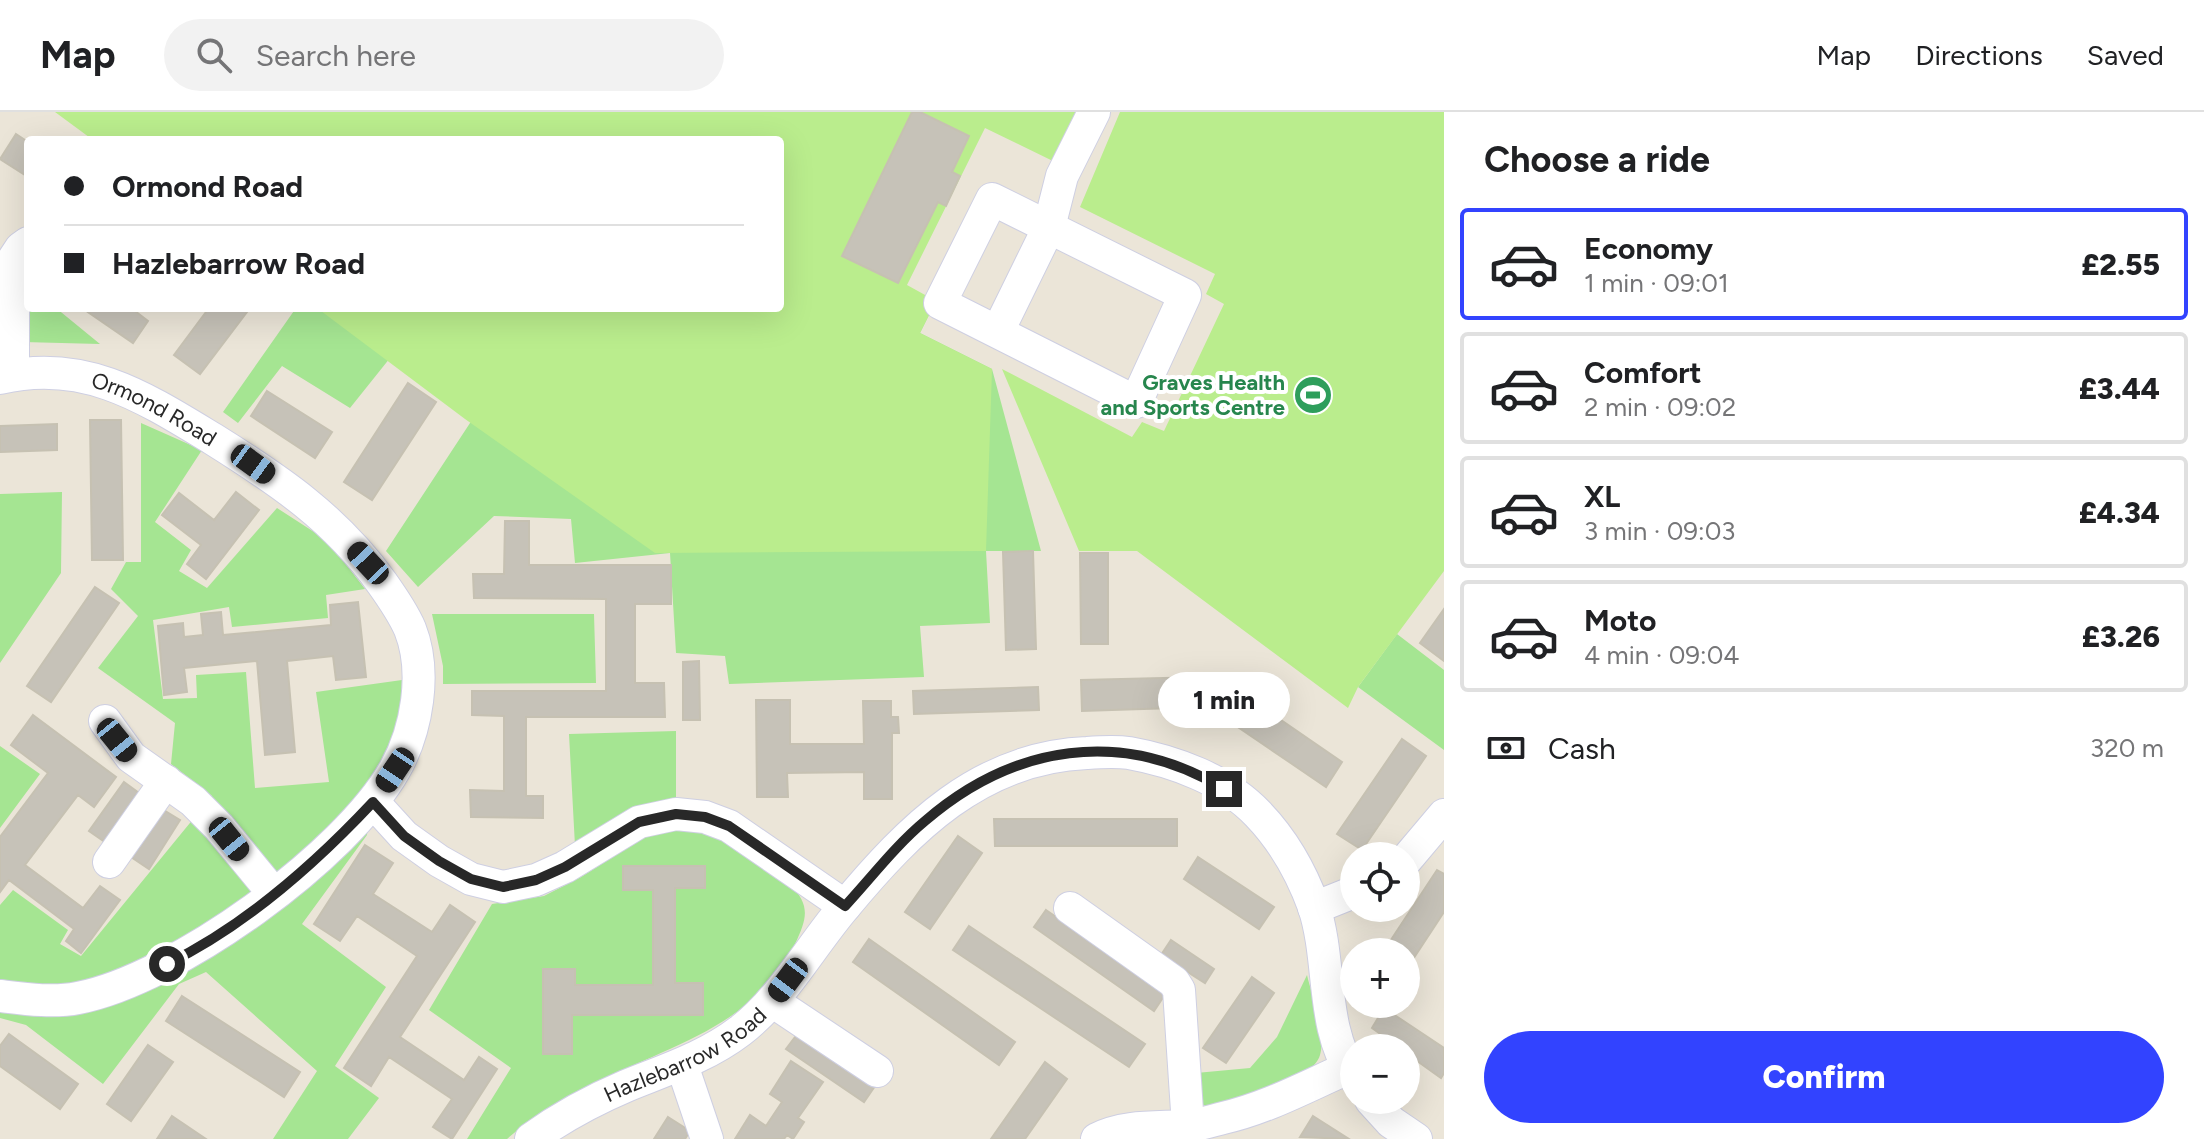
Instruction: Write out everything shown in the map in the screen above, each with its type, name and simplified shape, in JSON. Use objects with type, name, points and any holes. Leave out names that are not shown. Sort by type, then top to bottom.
[{"type":"street","points":[[998,331],[1049,227],[1062,176],[1094,112]]},
{"type":"street","points":[[992,199],[1049,227],[1185,295],[1136,402],[940,303],[992,199]]},
{"type":"street","name":"Ormond Road","points":[[0,996],[32,1000],[76,999],[113,989],[193,951],[274,894],[331,847],[373,802],[395,770],[410,738],[418,665],[410,630],[368,563],[320,512],[253,464],[147,399],[75,373],[42,372],[7,377],[13,260],[24,248]]},
{"type":"street","points":[[105,721],[131,757],[193,801],[219,827],[274,894]]},
{"type":"street","name":"Hazlebarrow Road","points":[[531,1139],[552,1123],[623,1088],[682,1065],[741,1031],[772,1001],[845,906],[923,822],[978,782],[1021,764],[1066,753],[1116,751],[1155,758],[1195,771],[1257,812],[1283,844],[1314,908],[1334,1031],[1340,1045]]},
{"type":"street","points":[[109,862],[166,781]]},
{"type":"street","points":[[373,802],[404,836],[439,861],[471,879],[503,887],[536,880],[565,867],[639,822],[676,814],[705,817],[729,826],[845,906]]},
{"type":"street","points":[[1420,843],[1444,815]]},
{"type":"street","points":[[1314,908],[1340,898]]},
{"type":"street","points":[[1070,908],[1174,982],[1179,990],[1188,1126]]},
{"type":"street","points":[[772,1001],[877,1071]]},
{"type":"street","points":[[682,1065],[707,1139]]},
{"type":"street","points":[[1097,1139],[1107,1134],[1146,1127],[1188,1126],[1226,1118],[1340,1076]]},
{"type":"street","points":[[1384,1114],[1416,1139]]},
{"type":"green space","points":[[55,112],[1091,112],[1059,164],[985,128],[907,285],[936,301],[920,333],[992,369],[986,551],[655,553],[465,419],[322,312],[784,312],[784,136],[88,136]]},
{"type":"green space","name":"Graves Health and Sports Centre","points":[[1120,112],[1444,112],[1444,571],[1358,687],[1348,708],[1137,551],[1079,551],[1002,369],[1132,437],[1142,422],[1164,431],[1224,304],[1206,294],[1215,274],[1080,207]]},
{"type":"green space","points":[[936,301],[920,333],[992,369],[1041,551],[986,551],[990,623],[920,626],[924,677],[729,684],[725,656],[676,653],[670,553],[575,563],[571,519],[494,516],[418,587],[386,551],[472,420],[768,312],[784,310],[810,323]]},
{"type":"green space","points":[[27,312],[61,312],[100,344],[23,342]]},
{"type":"green space","points":[[293,312],[327,312],[390,358],[350,408],[282,366],[238,423],[223,412]]},
{"type":"green space","points":[[141,423],[202,450],[155,522],[191,550],[179,571],[207,588],[277,508],[328,541],[365,589],[326,595],[328,618],[232,627],[229,607],[153,620],[163,699],[197,698],[196,675],[246,672],[255,788],[329,782],[316,692],[402,680],[399,728],[373,778],[367,835],[302,924],[386,987],[335,1066],[379,1098],[348,1139],[273,1139],[317,1071],[206,972],[179,984],[103,1084],[26,1025],[0,1018],[0,905],[13,890],[68,930],[60,944],[81,956],[212,796],[171,764],[175,723],[98,668],[138,616],[111,589],[126,562],[141,562]]},
{"type":"green space","points":[[62,492],[61,573],[0,663],[0,494]]},
{"type":"green space","points":[[432,614],[594,614],[596,683],[443,684],[443,666]]},
{"type":"green space","points":[[1397,634],[1444,670],[1444,750],[1358,687]]},
{"type":"green space","points":[[676,731],[676,799],[575,846],[569,734]]},
{"type":"green space","points":[[0,746],[40,774],[0,828]]},
{"type":"green space","points":[[684,827],[733,841],[777,871],[797,892],[804,906],[804,919],[795,944],[778,972],[757,996],[706,1032],[567,1098],[507,1139],[467,1139],[511,1068],[429,1010],[492,904],[544,896],[646,836]]},
{"type":"green space","points":[[1307,975],[1321,1037],[1320,1055],[1314,1065],[1288,1082],[1253,1095],[1209,1108],[1197,1101],[1196,1073],[1250,1068],[1277,1037]]},
{"type":"building","points":[[912,112],[920,112],[969,136],[952,172],[960,176],[946,206],[938,202],[898,283],[842,256]]},
{"type":"building","points":[[16,134],[24,139],[24,174],[0,159]]},
{"type":"building","points":[[88,312],[136,312],[148,321],[133,343]]},
{"type":"building","points":[[206,312],[247,312],[200,374],[174,355]]},
{"type":"building","points":[[408,383],[436,402],[372,500],[344,482]]},
{"type":"building","points":[[267,391],[332,432],[315,458],[251,416]]},
{"type":"building","points":[[90,420],[121,420],[123,560],[92,560]]},
{"type":"building","points":[[57,424],[57,450],[0,452],[0,426]]},
{"type":"building","points":[[236,492],[259,510],[206,579],[187,564],[201,545],[162,515],[179,493],[214,520]]},
{"type":"building","points":[[505,521],[529,521],[529,565],[671,565],[671,604],[635,604],[635,683],[664,683],[665,717],[526,717],[526,796],[543,796],[543,818],[471,817],[470,790],[504,791],[504,716],[472,715],[472,691],[606,691],[606,599],[474,598],[473,574],[504,574]]},
{"type":"building","points":[[1033,551],[1036,649],[1006,650],[1003,552]]},
{"type":"building","points":[[1080,553],[1108,553],[1108,644],[1081,644]]},
{"type":"building","points":[[95,587],[119,603],[51,702],[27,686]]},
{"type":"building","points":[[358,602],[366,677],[336,680],[333,656],[287,661],[295,752],[265,755],[257,661],[184,668],[187,692],[164,695],[158,626],[183,623],[184,637],[203,635],[201,614],[221,612],[223,635],[331,625],[330,605]]},
{"type":"building","points":[[1444,609],[1444,661],[1420,643]]},
{"type":"building","points":[[699,661],[700,720],[683,720],[683,662]]},
{"type":"building","points":[[1204,677],[1205,707],[1082,711],[1081,680]]},
{"type":"building","points":[[1038,687],[1039,710],[914,714],[913,691]]},
{"type":"building","points":[[1243,694],[1342,762],[1326,787],[1226,719]]},
{"type":"building","points":[[756,700],[790,700],[790,744],[864,744],[863,701],[891,701],[891,717],[898,717],[899,733],[892,733],[892,799],[864,799],[864,772],[787,773],[788,797],[757,797]]},
{"type":"building","points":[[33,715],[116,777],[94,807],[78,795],[25,865],[83,908],[100,886],[120,900],[81,953],[66,941],[74,929],[9,880],[0,892],[0,837],[48,773],[11,745]]},
{"type":"building","points":[[1402,739],[1426,756],[1367,842],[1350,842],[1337,834]]},
{"type":"building","points":[[124,782],[139,793],[105,842],[89,831]]},
{"type":"building","points":[[162,809],[180,820],[149,869],[131,857]]},
{"type":"building","points":[[994,819],[1177,819],[1177,846],[995,846]]},
{"type":"building","points":[[958,836],[982,853],[930,929],[905,912]]},
{"type":"building","points":[[365,845],[393,863],[373,894],[432,932],[450,905],[475,922],[400,1037],[464,1080],[479,1057],[497,1069],[452,1139],[433,1127],[452,1099],[389,1057],[371,1086],[344,1068],[417,956],[357,916],[340,941],[314,924]]},
{"type":"building","points":[[1198,857],[1274,907],[1259,929],[1184,879]]},
{"type":"building","points":[[623,866],[705,866],[705,888],[675,888],[675,983],[703,983],[703,1015],[572,1015],[572,1054],[543,1054],[543,969],[575,969],[575,985],[653,985],[653,890],[623,890]]},
{"type":"building","points":[[1437,870],[1444,874],[1444,912],[1420,949],[1420,938],[1392,938],[1403,922],[1420,922],[1420,896]]},
{"type":"building","points":[[1046,910],[1166,993],[1154,1011],[1034,927]]},
{"type":"building","points":[[969,926],[1145,1044],[1129,1067],[953,950]]},
{"type":"building","points":[[869,939],[1015,1042],[999,1065],[853,962]]},
{"type":"building","points":[[1171,940],[1214,969],[1205,983],[1161,955]]},
{"type":"building","points":[[1252,977],[1274,993],[1226,1063],[1203,1048]]},
{"type":"building","points":[[182,996],[300,1072],[284,1097],[166,1021]]},
{"type":"building","points":[[1378,1018],[1399,1018],[1444,1048],[1444,1073],[1441,1078],[1420,1063],[1420,1034],[1380,1034],[1372,1028]]},
{"type":"building","points":[[798,1033],[875,1086],[864,1102],[786,1049]]},
{"type":"building","points":[[9,1034],[78,1084],[60,1109],[0,1066],[0,1046]]},
{"type":"building","points":[[148,1045],[173,1062],[131,1121],[107,1104]]},
{"type":"building","points":[[791,1061],[823,1082],[798,1118],[804,1122],[793,1139],[787,1135],[784,1139],[735,1139],[750,1115],[766,1126],[782,1102],[770,1094]]},
{"type":"building","points":[[1045,1062],[1067,1079],[1025,1139],[991,1139]]},
{"type":"building","points":[[172,1116],[206,1139],[157,1139]]},
{"type":"building","points":[[1313,1116],[1349,1139],[1300,1137]]},
{"type":"building","points":[[668,1117],[690,1131],[685,1139],[654,1139]]},
{"type":"place","name":"Graves Health and Sports Centre","points":[[1313,395]]},
{"type":"route","points":[[167,964],[193,951],[274,894],[331,847],[373,802],[404,836],[439,861],[471,879],[503,887],[536,880],[565,867],[639,822],[676,814],[705,817],[729,826],[845,906],[923,822],[978,782],[1021,764],[1066,753],[1116,751],[1155,758],[1195,771],[1224,789]]}]
